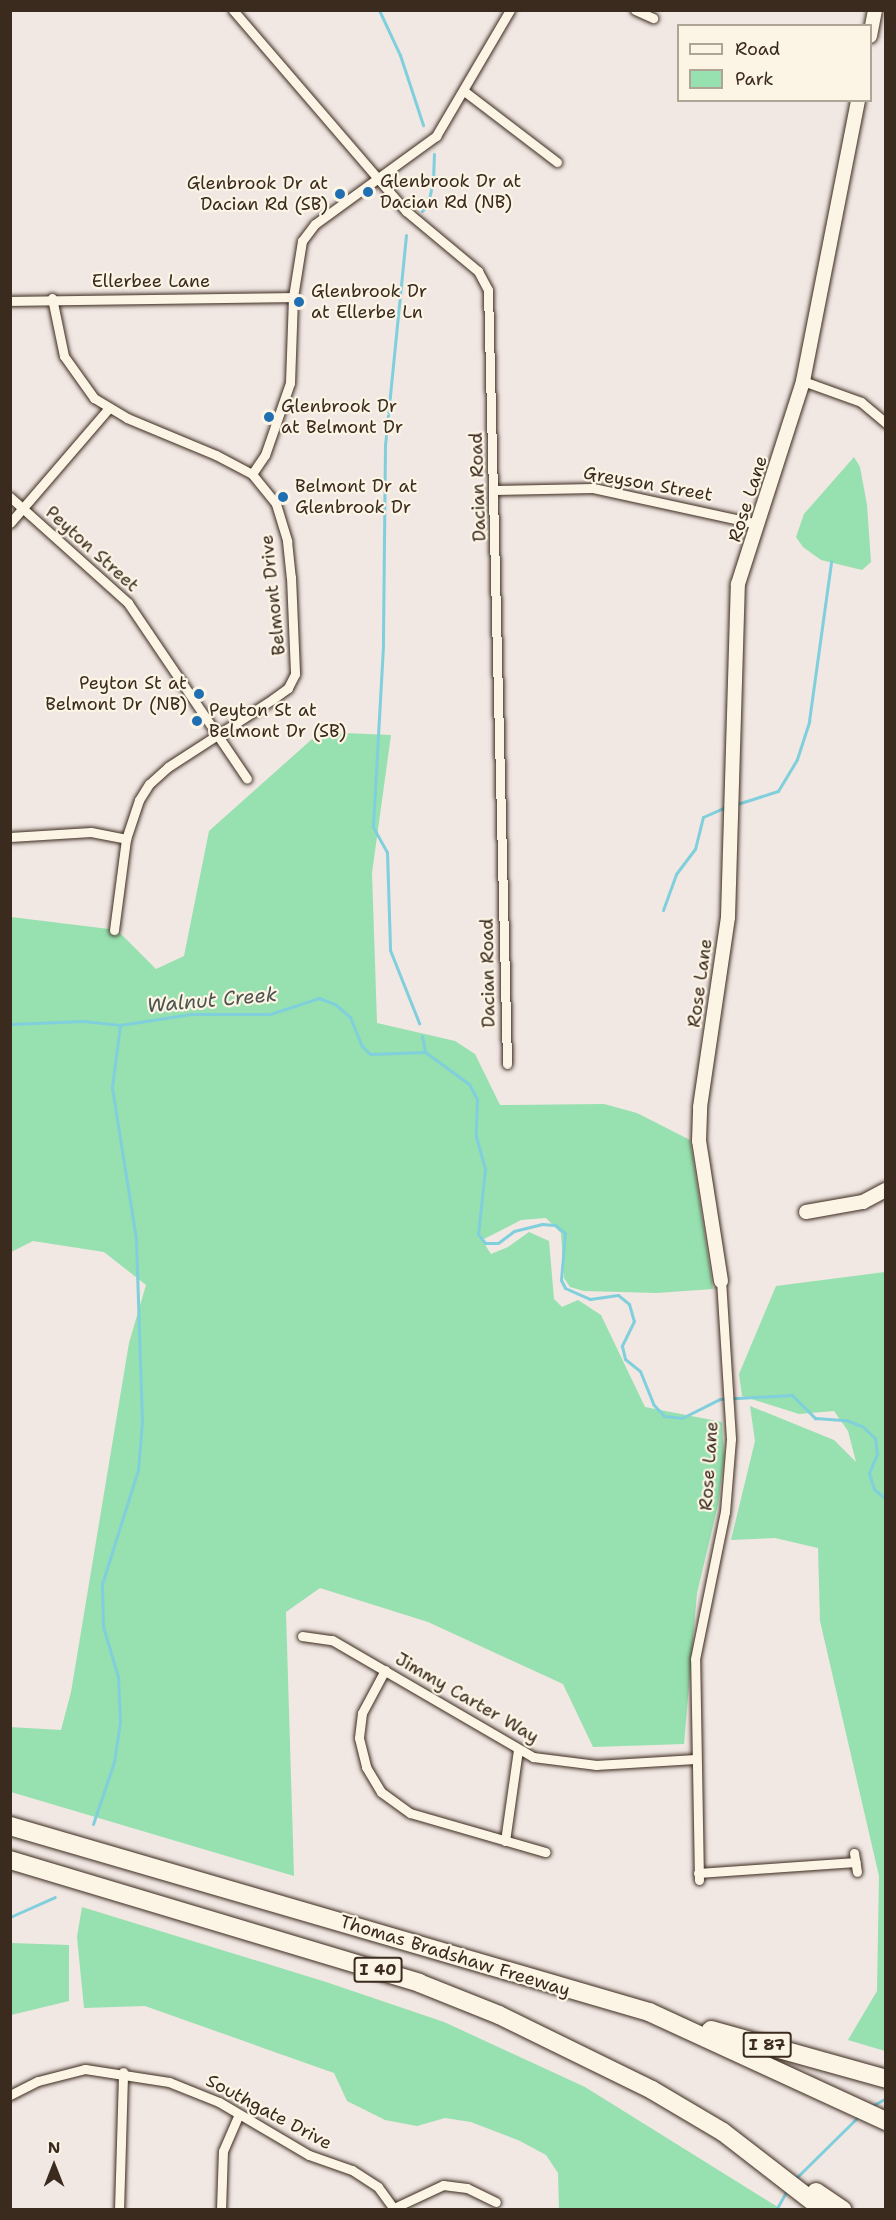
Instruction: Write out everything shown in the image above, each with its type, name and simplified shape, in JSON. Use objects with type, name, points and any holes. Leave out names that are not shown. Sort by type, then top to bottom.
[{"type":"highway","name":"Thomas Bradshaw Freeway","points":[[10,1826],[649,2012],[885,2121]]},
{"type":"highway","name":"Thomas Bradshaw Freeway","points":[[10,1860],[419,1983],[499,2015],[652,2090],[723,2132],[824,2210]]},
{"type":"highway","name":"I 87","points":[[649,2012],[885,2079]]},
{"type":"highway","points":[[723,2132],[843,2210]]},
{"type":"street","name":"Dacian Road","points":[[233,10],[406,212],[485,280],[490,301],[507,1064]]},
{"type":"street","points":[[252,474],[265,455],[290,383],[293,297],[302,241],[315,224],[436,136],[510,10]]},
{"type":"street","points":[[635,10],[653,18]]},
{"type":"street","points":[[872,26],[875,10]]},
{"type":"street","points":[[464,91],[557,162]]},
{"type":"street","name":"Rose Lane","points":[[856,1862],[699,1876],[694,1759],[695,1659],[729,1485],[730,1415],[721,1281],[699,1141],[700,1107],[728,917],[735,612],[738,584],[803,381],[858,102]]},
{"type":"street","name":"Ellerbee Lane","points":[[10,301],[52,298],[293,297]]},
{"type":"street","name":"Belmont Drive","points":[[52,298],[64,356],[94,398],[109,408],[252,474],[276,504],[287,541],[295,675],[288,688],[149,784],[139,800],[126,839],[114,930]]},
{"type":"street","points":[[803,381],[831,388],[861,402],[885,423]]},
{"type":"street","points":[[10,523],[109,408]]},
{"type":"street","name":"Greyson Street","points":[[495,490],[593,488],[758,524]]},
{"type":"street","name":"Peyton Street","points":[[10,497],[128,603],[247,779]]},
{"type":"street","points":[[10,837],[92,832],[126,839]]},
{"type":"street","points":[[806,1212],[863,1202],[885,1190]]},
{"type":"street","name":"Jimmy Carter Way","points":[[302,1636],[332,1640],[518,1750],[575,1764],[694,1759]]},
{"type":"street","points":[[384,1670],[362,1713],[359,1738],[371,1780],[381,1792],[410,1813],[545,1852]]},
{"type":"street","points":[[506,1841],[518,1750]]},
{"type":"street","name":"Southgate Drive","points":[[10,2095],[38,2080],[71,2071],[123,2072],[195,2090],[298,2150],[366,2178],[394,2209]]},
{"type":"street","points":[[119,2210],[123,2072]]},
{"type":"street","points":[[220,2210],[223,2151],[239,2114]]},
{"type":"street","points":[[394,2209],[442,2185],[467,2188],[496,2202]]},
{"type":"green space","points":[[854,457],[860,467],[867,505],[871,562],[862,570],[821,560],[803,547],[796,537],[804,514]]},
{"type":"green space","points":[[320,732],[391,735],[372,873],[377,1023],[455,1041],[475,1054],[500,1105],[604,1104],[637,1113],[690,1140],[713,1289],[657,1293],[584,1291],[570,1287],[564,1278],[561,1233],[546,1218],[521,1220],[484,1239],[478,1234],[491,1254],[508,1247],[529,1232],[549,1241],[554,1299],[562,1307],[578,1300],[601,1315],[645,1407],[722,1422],[724,1457],[718,1505],[697,1593],[684,1744],[593,1747],[563,1684],[428,1622],[320,1588],[286,1612],[294,1876],[11,1792],[10,1727],[61,1730],[71,1692],[129,1343],[146,1285],[104,1252],[33,1241],[11,1252],[11,917],[117,930],[156,969],[184,956],[209,831]]},
{"type":"green space","points":[[886,1272],[885,2051],[848,2040],[877,1991],[879,1876],[820,1621],[818,1548],[775,1538],[731,1540],[755,1441],[750,1406],[834,1440],[856,1462],[848,1431],[834,1411],[799,1414],[742,1396],[739,1374],[776,1286]]},
{"type":"green space","points":[[82,1907],[326,1982],[444,2022],[585,2087],[781,2209],[559,2209],[558,2173],[546,2155],[520,2141],[471,2122],[445,2118],[417,2126],[385,2120],[347,2101],[334,2073],[145,2006],[84,2008],[77,1937]]},
{"type":"green space","points":[[11,1943],[69,1945],[69,2001],[11,2015]]},
{"type":"waterway","points":[[379,10],[400,55],[423,125]]},
{"type":"waterway","points":[[422,211],[428,204],[433,181],[434,154]]},
{"type":"waterway","points":[[406,235],[385,445],[383,646],[373,827],[387,852],[390,950],[419,1023]]},
{"type":"waterway","points":[[734,805],[778,791],[797,759],[809,721],[831,562]]},
{"type":"waterway","points":[[663,910],[676,874],[695,849],[703,817],[728,806]]},
{"type":"waterway","name":"Walnut Creek","points":[[10,1024],[83,1021],[120,1025],[191,1014],[270,1014],[319,998],[335,1004],[350,1017],[362,1046],[370,1054],[425,1052],[469,1084],[477,1099],[476,1137],[485,1169],[478,1234],[485,1243],[498,1243],[514,1231],[542,1224],[555,1225],[565,1233],[561,1280],[565,1288],[590,1299],[618,1295],[629,1304],[634,1321],[622,1346],[625,1359],[640,1371],[653,1404],[664,1416],[682,1418],[720,1399],[792,1395],[815,1418],[846,1420],[862,1426],[875,1438],[877,1454],[869,1473],[874,1489],[886,1499]]},
{"type":"waterway","points":[[93,1824],[114,1762],[120,1722],[118,1677],[103,1626],[102,1584],[138,1470],[142,1421],[136,1239],[112,1087],[120,1025]]},
{"type":"waterway","points":[[422,1036],[425,1052]]},
{"type":"waterway","points":[[10,1917],[55,1897]]},
{"type":"waterway","points":[[870,2107],[886,2098]]},
{"type":"waterway","points":[[794,2180],[860,2115]]},
{"type":"waterway","points":[[776,2210],[787,2190]]},
{"type":"place","name":"Glenbrook Dr at Dacian Rd (NB)","points":[[368,192]]},
{"type":"place","name":"Glenbrook Dr at Dacian Rd (SB)","points":[[340,194]]},
{"type":"place","name":"Glenbrook Dr at Ellerbe Ln","points":[[299,302]]},
{"type":"place","name":"Glenbrook Dr at Belmont Dr","points":[[269,417]]},
{"type":"place","name":"Belmont Dr at Glenbrook Dr","points":[[283,497]]},
{"type":"place","name":"Peyton St at Belmont Dr (NB)","points":[[199,694]]},
{"type":"place","name":"Peyton St at Belmont Dr (SB)","points":[[197,721]]}]
